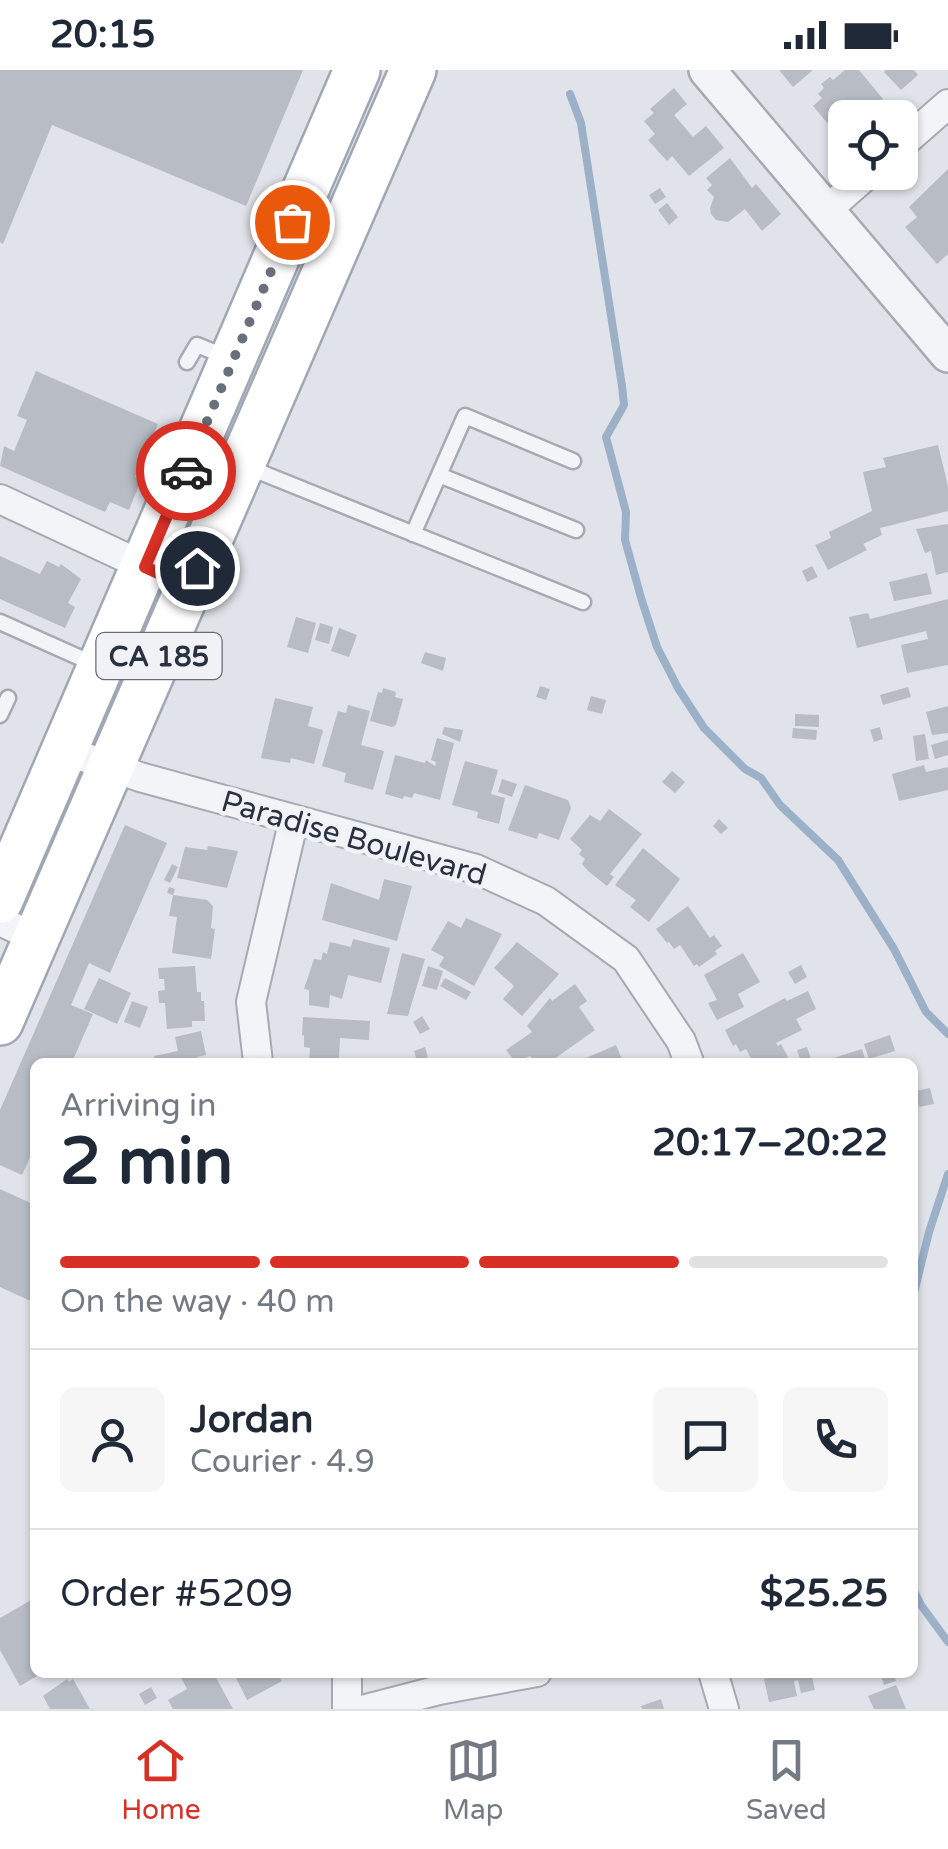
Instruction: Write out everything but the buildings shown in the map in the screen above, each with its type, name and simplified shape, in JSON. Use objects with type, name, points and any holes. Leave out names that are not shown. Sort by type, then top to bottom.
[{"type":"main road","name":"CA 185","points":[[0,900],[357,70]]},
{"type":"main road","name":"CA 185","points":[[0,1022],[18,930],[110,767],[413,70]]},
{"type":"street","points":[[707,70],[948,354]]},
{"type":"street","points":[[918,130],[948,104]]},
{"type":"street","points":[[828,209],[850,190]]},
{"type":"street","points":[[0,499],[189,587]]},
{"type":"street","name":"Paradise Boulevard","points":[[64,750],[110,767],[476,869],[546,901],[626,959],[681,1041],[687,1058]]},
{"type":"street","points":[[257,1058],[250,1002],[294,819]]},
{"type":"street","points":[[347,1678],[347,1709]]},
{"type":"street","points":[[366,1709],[506,1678]]},
{"type":"street","points":[[715,1678],[724,1709]]},
{"type":"lane","points":[[187,362],[197,345],[234,360]]},
{"type":"lane","points":[[413,534],[465,416],[573,461]]},
{"type":"lane","points":[[241,465],[583,602]]},
{"type":"lane","points":[[439,475],[576,530]]},
{"type":"lane","points":[[0,622],[100,666]]},
{"type":"lane","points":[[0,715],[8,698]]},
{"type":"waterway","points":[[570,94],[581,123],[624,405],[606,437],[626,512],[625,540],[657,647],[704,728],[745,769],[761,778],[780,805],[838,860],[894,949],[926,1012],[948,1034]]},
{"type":"waterway","points":[[918,1277],[948,1174]]},
{"type":"waterway","points":[[918,1599],[948,1642]]},
{"type":"way so far","points":[[186,471],[292,222]]},
{"type":"route","points":[[186,471],[145,567],[189,587],[197,568]]}]
